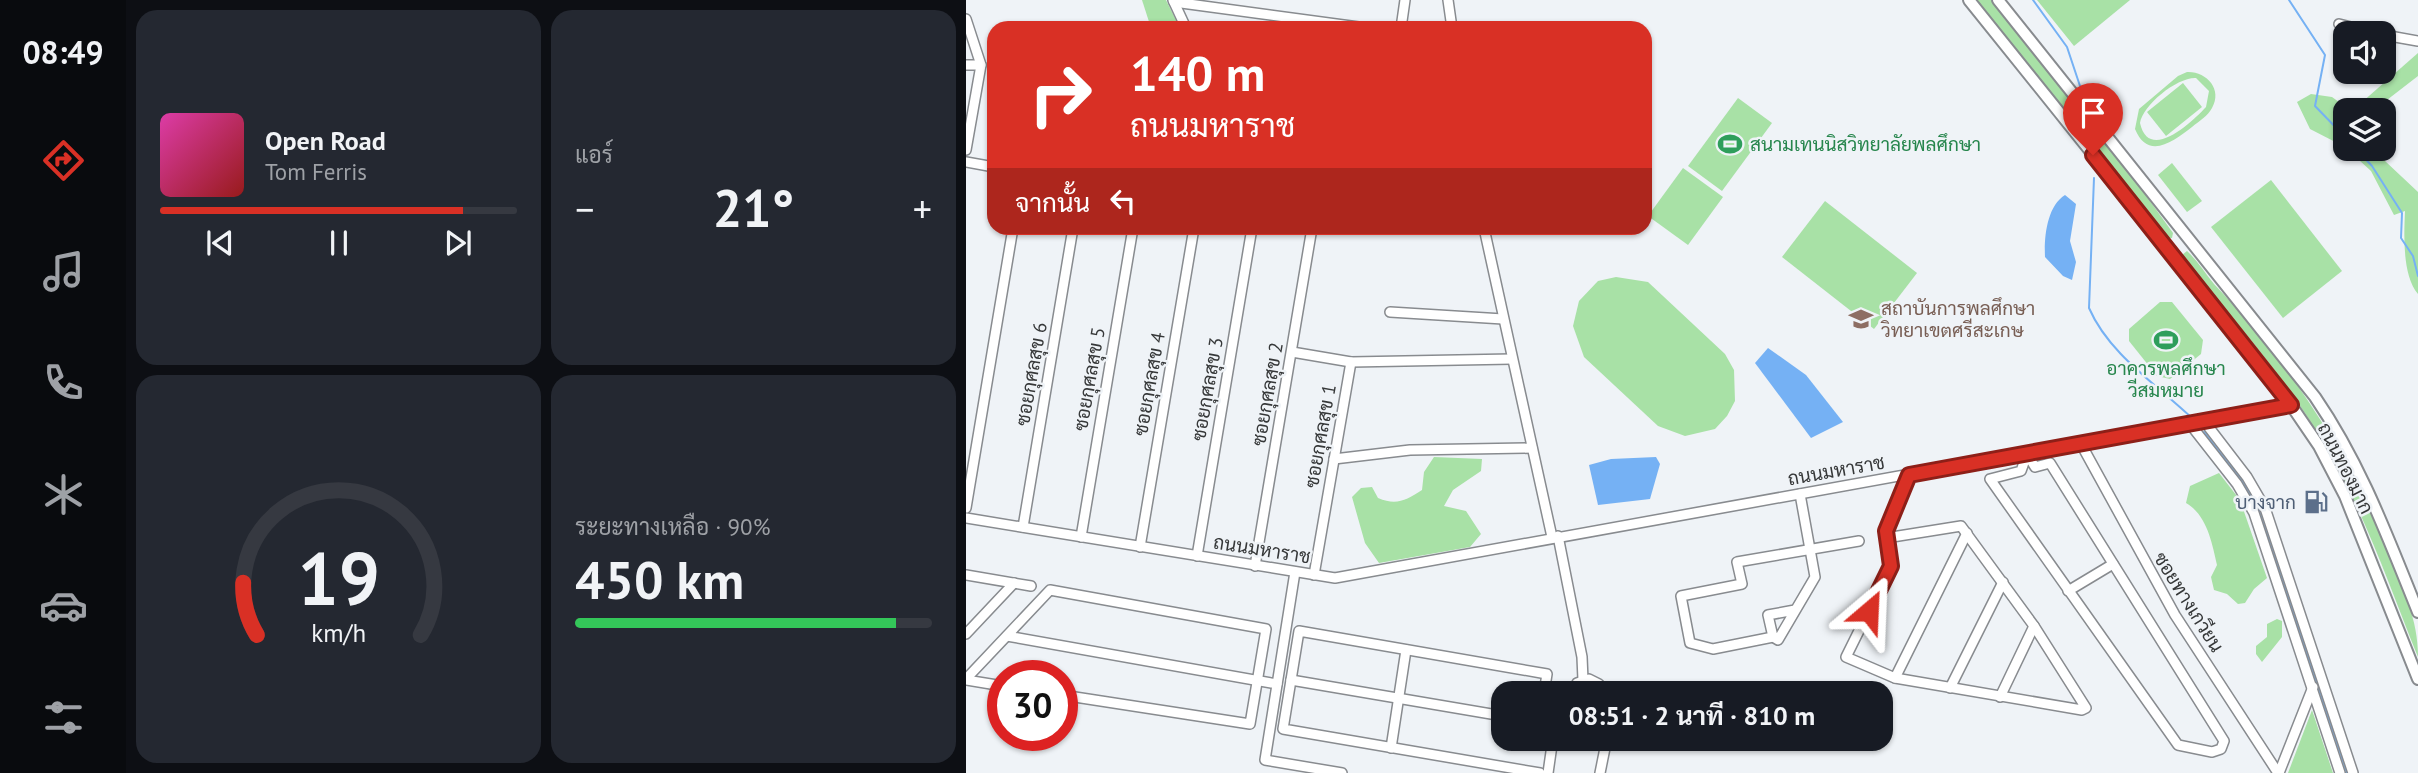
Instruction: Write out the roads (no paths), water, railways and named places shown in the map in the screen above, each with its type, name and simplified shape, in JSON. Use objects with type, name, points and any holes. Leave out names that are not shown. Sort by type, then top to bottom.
[{"type":"main road","name":"ถนนทองมาก","points":[[1969,0],[2169,249],[2291,405],[2319,446],[2345,496],[2418,679]]},
{"type":"main road","name":"ถนนทองมาก","points":[[1998,0],[2300,378],[2341,435],[2367,485],[2418,612]]},
{"type":"main road","points":[[2169,249],[2185,236]]},
{"type":"street","points":[[1402,21],[1405,0]]},
{"type":"street","points":[[1448,0],[1450,21]]},
{"type":"street","points":[[1174,1],[1182,21]]},
{"type":"street","points":[[1174,1],[1316,21]]},
{"type":"street","points":[[966,19],[981,65],[966,150]]},
{"type":"street","points":[[2396,37],[2418,41]]},
{"type":"street","points":[[966,65],[981,65]]},
{"type":"street","points":[[966,162],[987,166]]},
{"type":"street","points":[[966,508],[1012,235]]},
{"type":"street","name":"ซอยกุศลสุข 6","points":[[1023,527],[1072,235]]},
{"type":"street","name":"ซอยกุศลสุข 5","points":[[1081,537],[1132,235]]},
{"type":"street","name":"ซอยกุศลสุข 4","points":[[1140,547],[1193,235]]},
{"type":"street","name":"ซอยกุศลสุข 3","points":[[1197,556],[1251,235]]},
{"type":"street","name":"ซอยกุศลสุข 2","points":[[1255,566],[1311,235]]},
{"type":"street","points":[[1485,235],[1582,657],[1583,680],[1595,681]]},
{"type":"street","points":[[1390,312],[1503,318]]},
{"type":"street","name":"ซอยกุศลสุข 1","points":[[1292,352],[1351,362],[1314,576]]},
{"type":"street","points":[[1351,362],[1512,359]]},
{"type":"street","name":"ถนนมหาราช","points":[[966,518],[1314,576],[1349,576],[1555,536],[2291,405]]},
{"type":"street","points":[[2204,421],[2248,477],[2265,508],[2353,773]]},
{"type":"street","points":[[2190,424],[2237,484],[2253,513],[2340,773]]},
{"type":"street","name":"ซอยทางเกวียน","points":[[2081,444],[2175,615],[2278,773]]},
{"type":"street","points":[[1334,459],[1410,450],[1532,448]]},
{"type":"street","points":[[2027,454],[2035,467],[2050,463],[2224,741],[2221,749],[2212,752],[2178,745],[1990,479],[2021,471],[2027,454]]},
{"type":"street","points":[[1886,538],[1961,526],[2034,626],[2086,708],[2000,697],[1895,678],[1846,656],[1891,566],[1886,538],[1886,531],[1909,475]]},
{"type":"street","points":[[1800,494],[1810,550],[1815,577],[1778,640],[1773,637],[1713,649],[1690,642],[1681,596],[1742,584],[1737,562],[1810,550],[1859,541]]},
{"type":"street","points":[[1895,678],[1968,533]]},
{"type":"street","points":[[2068,591],[2113,564]]},
{"type":"street","points":[[1294,572],[1265,760],[1342,773]]},
{"type":"street","points":[[966,575],[1031,586]]},
{"type":"street","points":[[1950,688],[2003,582]]},
{"type":"street","points":[[966,634],[1014,583]]},
{"type":"street","points":[[966,680],[1050,590],[1266,629],[1250,724],[1078,697]]},
{"type":"street","points":[[1773,637],[1768,615],[1795,610]]},
{"type":"street","points":[[2000,697],[2034,626]]},
{"type":"street","points":[[1540,773],[1283,729],[1299,631],[1546,674],[1545,681]]},
{"type":"street","points":[[1007,636],[1277,684]]},
{"type":"street","points":[[1391,748],[1406,650]]},
{"type":"street","points":[[2278,773],[2312,689],[2321,676]]},
{"type":"street","points":[[966,680],[987,683]]},
{"type":"street","points":[[1291,680],[1491,714]]},
{"type":"street","points":[[1548,773],[1551,751]]},
{"type":"street","points":[[1600,773],[1605,751]]},
{"type":"water","points":[[2065,195],[2076,204],[2070,241],[2076,262],[2072,280],[2063,276],[2045,257],[2050,214]]},
{"type":"water","points":[[1768,348],[1806,375],[1843,422],[1811,438],[1755,363]]},
{"type":"water","points":[[1656,457],[1660,464],[1650,499],[1598,505],[1589,465],[1611,459]]},
{"type":"waterway","points":[[2033,0],[2067,47],[2080,86]]},
{"type":"waterway","points":[[2289,0],[2325,55],[2315,106],[2333,125]]},
{"type":"waterway","points":[[2367,161],[2402,213],[2401,238],[2413,256],[2418,276]]},
{"type":"waterway","points":[[2094,178],[2089,308],[2108,340],[2134,368],[2192,418]]},
{"type":"waterway","points":[[2204,432],[2242,481],[2259,511],[2347,773]]},
{"type":"place","name":"สนามเทนนิสวิทยาลัยพลศึกษา","points":[[1730,144]]},
{"type":"place","name":"สถาบันการพลศึกษา วิทยาเขตศรีสะเกษ","points":[[1861,319]]},
{"type":"place","name":"อาคารพลศึกษา วีสมหมาย","points":[[2166,340]]},
{"type":"place","name":"บางจาก","points":[[2316,502]]}]
